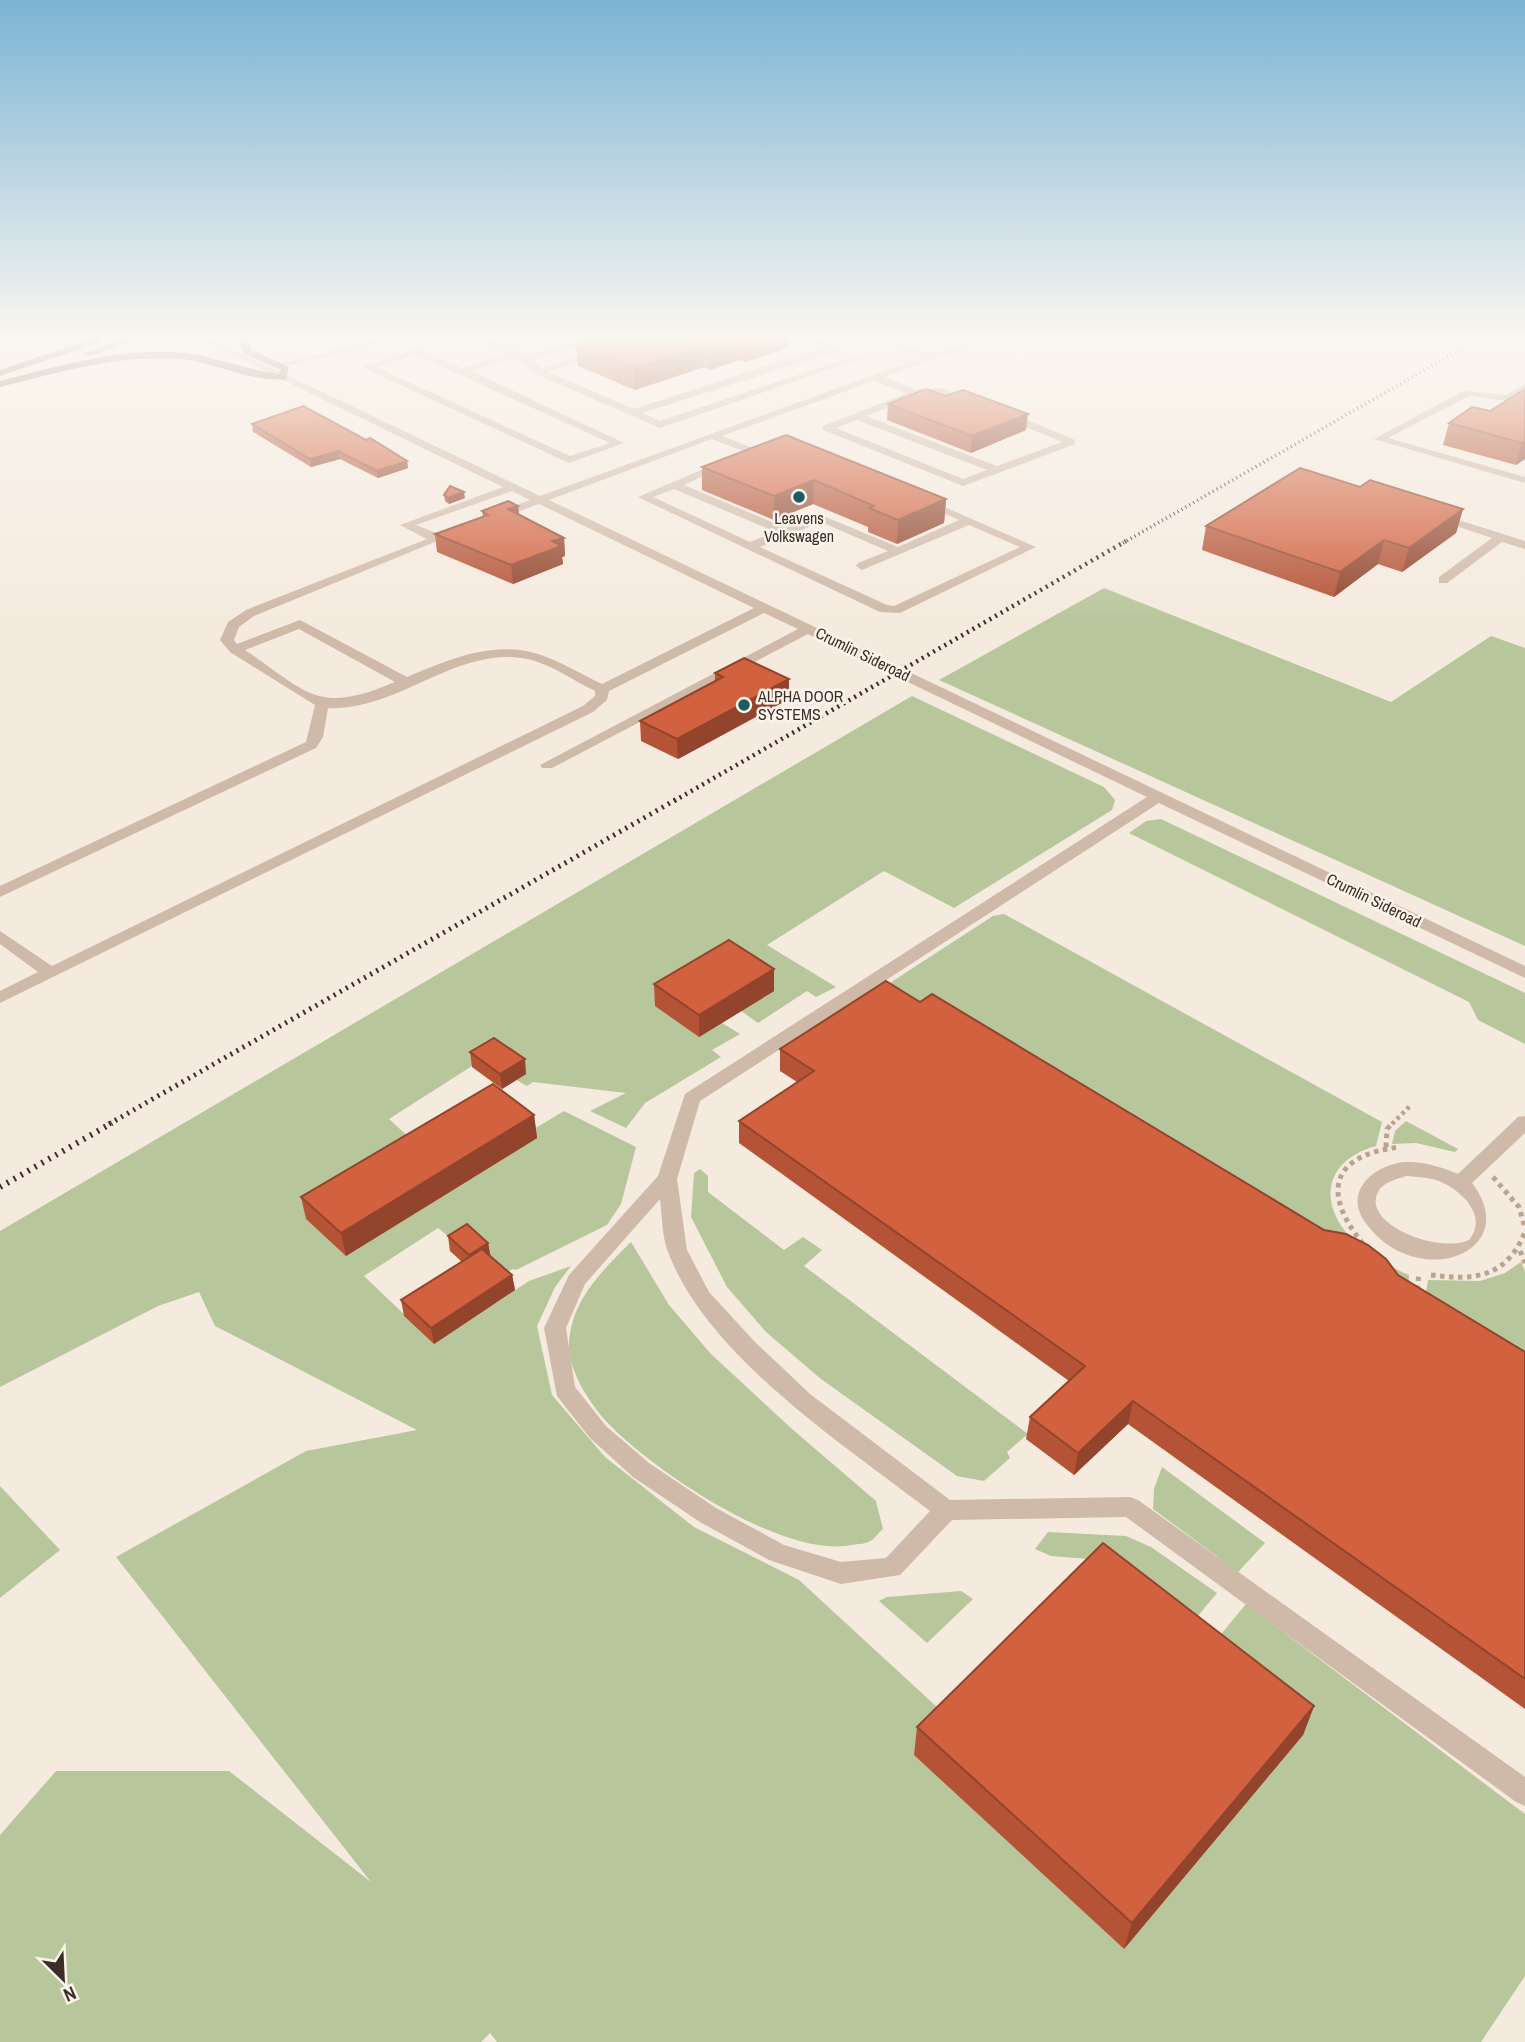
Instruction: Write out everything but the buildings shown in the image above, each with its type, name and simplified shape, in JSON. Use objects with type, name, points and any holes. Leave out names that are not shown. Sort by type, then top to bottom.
[{"type":"street","name":"Crumlin Sideroad","points":[[404,432],[1525,973]]},
{"type":"street","points":[[509,432],[569,460],[619,443],[596,432]]},
{"type":"street","points":[[489,519],[723,432]]},
{"type":"street","points":[[837,432],[957,482],[970,483],[1071,439],[1053,432]]},
{"type":"street","points":[[898,432],[999,471]]},
{"type":"street","points":[[1393,432],[1380,439],[1525,480]]},
{"type":"street","points":[[713,436],[753,453]]},
{"type":"street","points":[[778,444],[644,497],[884,609],[897,610],[1030,547],[909,495]]},
{"type":"street","points":[[673,484],[786,532]]},
{"type":"street","points":[[513,487],[407,525],[443,537],[250,613],[233,625],[227,640],[234,649],[322,704],[348,703],[452,663],[489,655],[521,653],[601,689]]},
{"type":"street","points":[[1424,512],[1525,545]]},
{"type":"street","points":[[749,547],[821,518],[898,551]]},
{"type":"street","points":[[862,566],[971,520]]},
{"type":"street","points":[[1443,580],[1501,537]]},
{"type":"street","points":[[601,689],[766,607]]},
{"type":"street","points":[[234,649],[300,624],[405,682]]},
{"type":"street","points":[[547,765],[809,628]]},
{"type":"street","points":[[0,998],[588,709],[602,697],[601,689]]},
{"type":"street","points":[[0,892],[311,746],[316,737],[322,704]]},
{"type":"street","points":[[946,1510],[892,1567],[841,1573],[777,1553],[709,1515],[641,1471],[598,1432],[565,1390],[555,1328],[576,1280],[667,1179],[692,1098],[1159,796]]},
{"type":"street","points":[[0,936],[50,973]]},
{"type":"street","points":[[1460,1183],[1525,1122]]},
{"type":"street","points":[[1423,1170],[1460,1183],[1475,1196],[1485,1210],[1488,1224],[1484,1237],[1473,1247],[1456,1253],[1436,1254],[1395,1240],[1370,1215],[1366,1202],[1368,1190],[1389,1172],[1423,1170]]},
{"type":"street","points":[[667,1179],[677,1250],[701,1297],[747,1348],[802,1400],[946,1510],[1130,1507],[1525,1793]]},
{"type":"path","points":[[1386,1147],[1387,1129],[1410,1106]]},
{"type":"path","points":[[1520,1251],[1525,1263]]},
{"type":"path","points":[[1416,1300],[1419,1273]]},
{"type":"green space","points":[[1104,588],[1391,702],[1491,636],[1525,648],[1525,946],[939,680]]},
{"type":"green space","points":[[912,696],[1104,787],[1115,800],[1112,810],[954,908],[884,871],[767,945],[836,987],[816,997],[807,991],[758,1023],[741,1011],[722,1023],[740,1034],[712,1050],[721,1057],[645,1103],[626,1128],[590,1111],[626,1093],[533,1082],[527,1086],[516,1080],[525,1074],[494,1052],[389,1119],[423,1150],[346,1256],[536,1138],[529,1132],[564,1111],[636,1147],[621,1204],[607,1225],[516,1270],[498,1276],[438,1228],[364,1276],[434,1343],[529,1281],[571,1266],[555,1287],[537,1326],[552,1395],[605,1457],[694,1527],[799,1580],[950,1719],[915,1755],[1124,1949],[1303,1735],[1203,1656],[1246,1604],[1525,1814],[1525,1976],[1481,2042],[497,2042],[490,2033],[481,2042],[0,2042],[0,1835],[56,1771],[229,1771],[371,1882],[116,1557],[306,1451],[417,1430],[215,1326],[199,1292],[158,1306],[0,1387],[0,1231]]},
{"type":"green space","points":[[1161,819],[1525,993],[1525,1044],[1478,1020],[1469,1002],[1129,833],[1146,821]]},
{"type":"green space","points":[[1004,914],[1382,1122],[1376,1146],[1343,1164],[1334,1176],[1332,1205],[1337,1220],[1362,1248],[1409,1275],[1408,1308],[935,1018],[879,990],[993,916]]},
{"type":"green space","points":[[1406,1121],[1458,1149],[1455,1152],[1416,1143],[1392,1144],[1395,1131]]},
{"type":"green space","points":[[700,1169],[708,1176],[708,1192],[784,1250],[803,1237],[822,1250],[804,1266],[1028,1434],[1007,1452],[1010,1458],[984,1481],[957,1476],[821,1379],[766,1332],[727,1287],[691,1217],[694,1173]]},
{"type":"green space","points":[[631,1242],[669,1305],[711,1354],[792,1429],[876,1501],[883,1529],[872,1540],[851,1545],[823,1546],[755,1525],[685,1485],[626,1440],[599,1413],[586,1395],[572,1364],[569,1344],[571,1328],[575,1314],[590,1287]]},
{"type":"green space","points":[[1521,1262],[1525,1271],[1525,1380],[1422,1317],[1428,1280],[1480,1281],[1505,1273]]},
{"type":"green space","points":[[1162,1467],[1265,1543],[1238,1572],[1153,1509],[1154,1489]]},
{"type":"green space","points":[[0,1486],[60,1550],[0,1598]]},
{"type":"green space","points":[[1048,1532],[1126,1536],[1151,1547],[1217,1593],[1197,1617],[1125,1562],[1051,1556],[1035,1549]]},
{"type":"green space","points":[[961,1591],[973,1599],[927,1643],[879,1601],[887,1597]]},
{"type":"railway","points":[[1123,543],[1316,432]]},
{"type":"railway","points":[[674,801],[1126,541]]},
{"type":"railway","points":[[109,1124],[677,799]]},
{"type":"railway","points":[[0,1187],[112,1123]]},
{"type":"place","name":"Leavens Volkswagen","points":[[799,497]]},
{"type":"place","name":"ALPHA DOOR SYSTEMS","points":[[744,705]]}]
